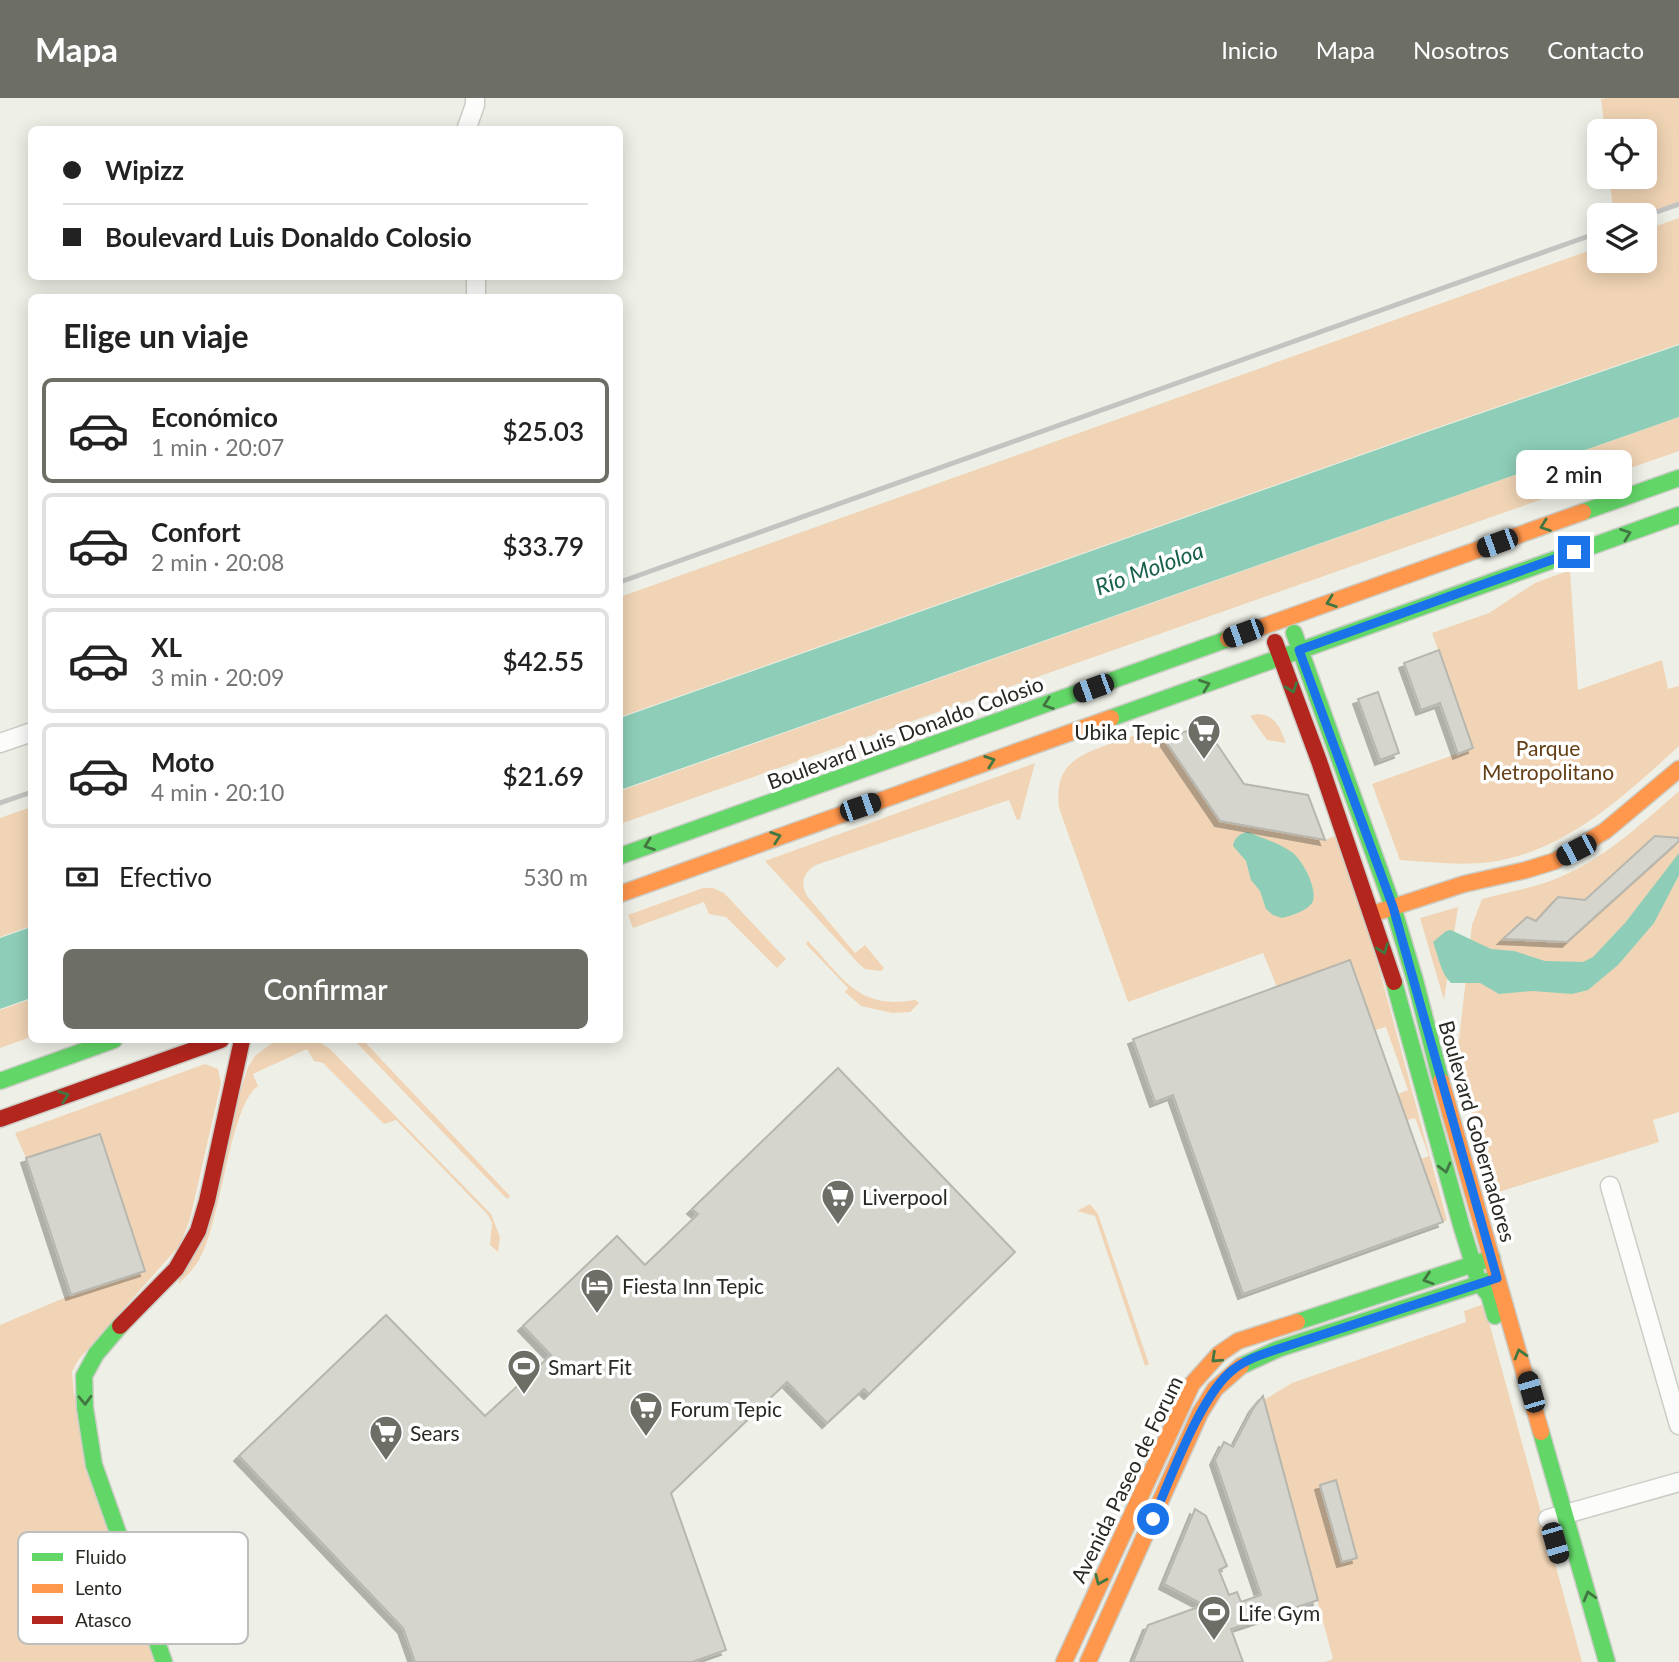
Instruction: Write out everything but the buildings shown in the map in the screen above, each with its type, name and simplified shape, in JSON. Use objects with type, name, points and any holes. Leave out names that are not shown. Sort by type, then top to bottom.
[{"type":"main road","name":"Boulevard Luis Donaldo Colosio","points":[[623,855],[1679,478]]},
{"type":"main road","points":[[623,893],[732,841],[1281,658],[1679,515]]},
{"type":"main road","name":"Boulevard Gobernadores","points":[[1288,617],[1393,907],[1415,980],[1437,1067],[1493,1257],[1551,1512]]},
{"type":"main road","name":"Boulevard Gobernadores","points":[[1268,624],[1319,761],[1391,971],[1473,1264],[1479,1283],[1489,1295],[1551,1512],[1607,1662]]},
{"type":"main road","points":[[732,841],[745,824],[952,750],[968,733]]},
{"type":"main road","points":[[1370,915],[1476,881],[1552,862],[1599,836],[1679,769]]},
{"type":"main road","points":[[623,880],[702,851],[710,843],[707,831],[694,829]]},
{"type":"main road","points":[[0,1081],[106,1043]]},
{"type":"main road","points":[[0,1119],[213,1043]]},
{"type":"main road","points":[[118,1532],[94,1465],[85,1408],[84,1376],[96,1354],[176,1269],[198,1231],[241,1043]]},
{"type":"main road","name":"Avenida Paseo de Forum","points":[[1064,1662],[1190,1387],[1219,1354],[1238,1341],[1493,1257]]},
{"type":"main road","name":"Avenida Paseo de Forum","points":[[1088,1662],[1200,1413],[1210,1395],[1232,1370],[1248,1360],[1278,1349],[1497,1278]]},
{"type":"main road","points":[[125,1321],[105,1354],[100,1373],[101,1409],[108,1460],[134,1532]]},
{"type":"main road","points":[[158,1644],[164,1662]]},
{"type":"main road","points":[[174,1644],[181,1662]]},
{"type":"street","points":[[468,126],[475,98]]},
{"type":"street","points":[[0,743],[28,733]]},
{"type":"street","points":[[1610,1186],[1679,1425]]},
{"type":"street","points":[[1551,1512],[1679,1482]]},
{"type":"green space","points":[[1679,98],[1679,203],[1657,211],[1657,203],[1612,203],[1611,189],[1657,189],[1657,119],[1604,119],[1601,99]]},
{"type":"green space","points":[[1679,218],[1679,344],[623,716],[623,596],[1587,251],[1587,273],[1657,273],[1657,226]]},
{"type":"green space","points":[[1679,417],[1679,451],[623,823],[623,790]]},
{"type":"green space","name":"Parque Metropolitano","points":[[1570,570],[1578,690],[1662,660],[1668,689],[1679,686],[1679,746],[1616,801],[1570,833],[1545,846],[1519,856],[1491,862],[1400,860],[1372,784],[1473,748],[1432,633],[1489,613],[1535,583]]},
{"type":"green space","points":[[1257,714],[1273,720],[1286,743],[1267,740],[1250,716]]},
{"type":"green space","points":[[1160,726],[1164,739],[1220,821],[1325,840],[1335,836],[1373,946],[1447,1220],[1443,1222],[1421,1159],[1429,1156],[1415,1118],[1407,1120],[1398,1094],[1408,1090],[1386,1027],[1375,1030],[1350,961],[1277,987],[1263,953],[1128,1002],[1059,808],[1058,793],[1064,772],[1078,758]]},
{"type":"green space","points":[[1035,763],[1020,819],[1017,820],[1009,800],[816,865],[808,871],[803,883],[807,896],[855,953],[865,945],[884,968],[881,971],[865,969],[859,964],[765,861]]},
{"type":"green space","points":[[1679,791],[1679,1112],[1653,1120],[1659,1142],[1492,1194],[1457,1057],[1472,925],[1482,899],[1542,884],[1586,864],[1619,842]]},
{"type":"green space","points":[[28,808],[28,927],[0,937],[0,818]]},
{"type":"green space","points":[[703,888],[713,888],[724,893],[786,959],[777,968],[726,917],[709,914],[704,902],[633,928],[628,915]]},
{"type":"green space","points":[[1458,907],[1444,1000],[1420,918]]},
{"type":"green space","points":[[808,941],[843,979],[866,996],[896,1002],[915,1000],[919,1003],[910,1012],[892,1013],[861,1006],[845,992],[848,988],[806,944]]},
{"type":"green space","points":[[28,1000],[28,1038],[0,1048],[0,1010]]},
{"type":"green space","points":[[272,1043],[321,1043],[330,1049],[491,1214],[500,1237],[498,1252],[490,1245],[492,1223],[488,1215],[396,1120],[384,1124],[323,1063],[314,1061],[307,1049],[253,1074],[258,1086],[248,1098],[240,1117],[207,1242],[197,1263],[178,1285],[248,1067],[255,1056]]},
{"type":"green space","points":[[357,1043],[366,1043],[510,1196],[507,1199]]},
{"type":"green space","points":[[205,1064],[218,1069],[221,1083],[190,1219],[180,1245],[79,1359],[72,1372],[74,1394],[118,1532],[18,1532],[18,1644],[153,1644],[159,1662],[0,1662],[0,1325],[71,1295],[145,1270],[100,1134],[26,1158],[15,1133]]},
{"type":"green space","points":[[1090,1204],[1098,1214],[1149,1364],[1145,1366],[1095,1216],[1077,1211]]},
{"type":"green space","points":[[1484,1304],[1582,1662],[1325,1662],[1333,1659],[1264,1400],[1292,1383],[1466,1322],[1464,1311]]},
{"type":"water","name":"Río Mololoa","points":[[1679,345],[1679,417],[623,789],[623,717]]},
{"type":"water","points":[[1248,832],[1282,846],[1297,857],[1312,884],[1314,898],[1310,906],[1282,918],[1266,909],[1260,891],[1251,880],[1246,861],[1233,846],[1238,836]]},
{"type":"water","points":[[1679,853],[1679,875],[1654,923],[1618,965],[1588,990],[1572,994],[1533,991],[1499,994],[1480,983],[1451,983],[1445,975],[1433,942],[1451,930],[1491,949],[1514,951],[1545,961],[1583,962],[1593,957],[1625,923]]},
{"type":"water","points":[[28,928],[28,999],[0,1009],[0,938]]},
{"type":"railway","points":[[1657,212],[1679,204]]},
{"type":"railway","points":[[623,581],[1587,237]]},
{"type":"railway","points":[[0,803],[28,793]]},
{"type":"traffic: fast","points":[[1583,512],[1679,478]]},
{"type":"traffic: fast","points":[[1111,718],[1679,515]]},
{"type":"traffic: fast","points":[[1294,633],[1393,907],[1441,1081]]},
{"type":"traffic: fast","points":[[623,855],[1228,639]]},
{"type":"traffic: fast","points":[[1394,982],[1462,1228],[1479,1283],[1489,1295],[1495,1316]]},
{"type":"traffic: fast","points":[[0,1081],[106,1043]]},
{"type":"traffic: fast","points":[[1297,1322],[1492,1258]]},
{"type":"traffic: fast","points":[[1241,1366],[1278,1349],[1497,1278]]},
{"type":"traffic: fast","points":[[118,1532],[94,1465],[85,1408],[84,1376],[96,1354],[120,1326]]},
{"type":"traffic: fast","points":[[1541,1432],[1607,1662]]},
{"type":"traffic: fast","points":[[158,1644],[164,1662]]},
{"type":"traffic: slow","points":[[1228,639],[1583,512]]},
{"type":"traffic: slow","points":[[623,893],[1111,718]]},
{"type":"traffic: slow","points":[[1375,913],[1464,884],[1555,861],[1605,831],[1679,769]]},
{"type":"traffic: slow","points":[[1441,1081],[1541,1432]]},
{"type":"traffic: slow","points":[[1064,1662],[1192,1384],[1219,1354],[1238,1341],[1297,1322]]},
{"type":"traffic: slow","points":[[1088,1662],[1200,1413],[1215,1389],[1241,1366]]},
{"type":"traffic: jam","points":[[1275,642],[1319,761],[1394,982]]},
{"type":"traffic: jam","points":[[0,1119],[213,1043]]},
{"type":"traffic: jam","points":[[120,1326],[176,1269],[198,1231],[241,1043]]},
{"type":"place","name":"Ubika Tepic","points":[[1204,761]]},
{"type":"place","name":"Liverpool","points":[[838,1226]]},
{"type":"place","name":"Fiesta Inn Tepic","points":[[597,1315]]},
{"type":"place","name":"Smart Fit","points":[[524,1396]]},
{"type":"place","name":"Forum Tepic","points":[[646,1438]]},
{"type":"place","name":"Sears","points":[[386,1462]]},
{"type":"place","name":"Life Gym","points":[[1214,1642]]},
{"type":"route","points":[[1153,1519],[1200,1413],[1208,1398],[1232,1370],[1248,1360],[1278,1349],[1497,1278],[1393,907],[1299,650],[1574,552]]}]
